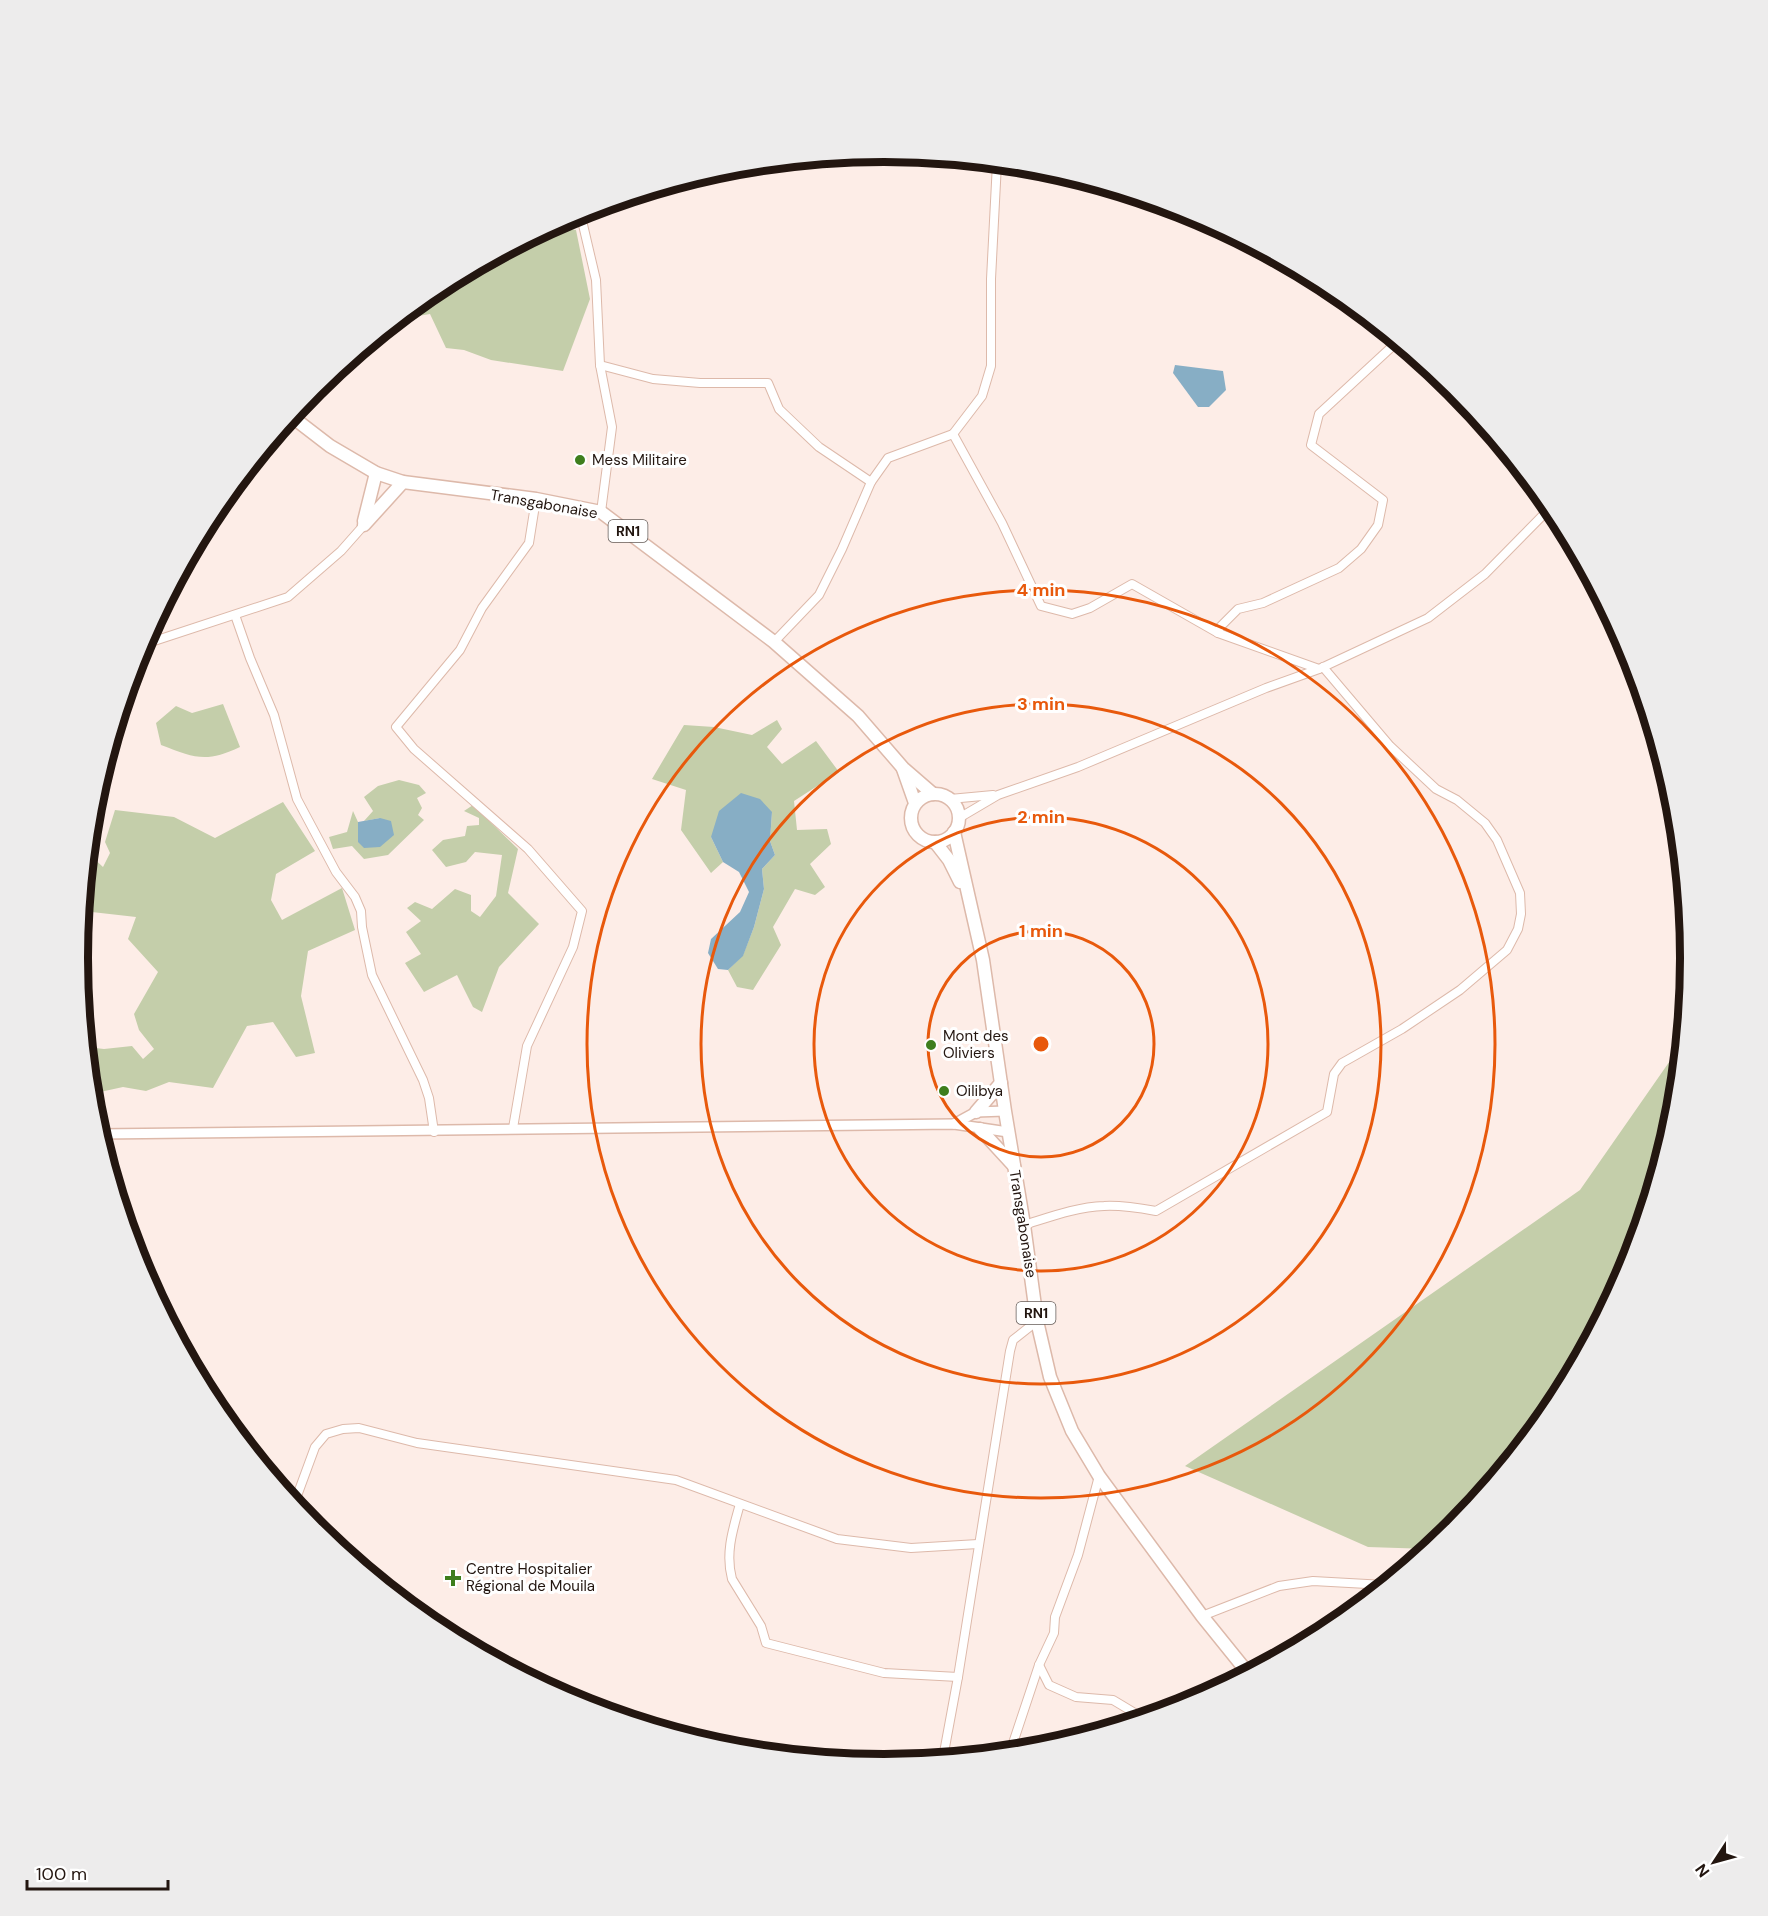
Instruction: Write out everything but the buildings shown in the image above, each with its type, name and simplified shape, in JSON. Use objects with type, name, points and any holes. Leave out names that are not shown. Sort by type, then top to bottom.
[{"type":"highway","name":"Transgabonaise","points":[[297,421],[330,446],[376,473],[403,482],[536,499],[601,512],[774,642],[858,716],[903,768],[933,794]]},
{"type":"highway","points":[[364,525],[376,473]]},
{"type":"highway","points":[[364,525],[403,482]]},
{"type":"highway","name":"Transgabonaise","points":[[903,768],[915,803]]},
{"type":"highway","points":[[933,794],[950,799],[958,818],[954,832],[943,841],[935,842],[925,840],[916,834],[911,824],[911,813],[915,803],[926,795],[933,794]]},
{"type":"highway","name":"Transgabonaise","points":[[954,832],[983,960],[1037,1321],[1050,1377],[1072,1431],[1099,1476],[1202,1617],[1243,1667]]},
{"type":"highway","name":"Transgabonaise","points":[[935,842],[949,860],[967,896]]},
{"type":"highway","points":[[976,1112],[1001,1083]]},
{"type":"highway","points":[[980,1129],[1014,1167]]},
{"type":"street","points":[[774,642],[819,595],[871,482],[888,458],[953,434],[982,396],[991,366],[991,279],[997,171]]},
{"type":"street","points":[[582,222],[596,280],[600,365],[612,426],[601,512]]},
{"type":"street","points":[[1218,633],[1220,627],[1238,609],[1263,603],[1339,568],[1361,549],[1378,525],[1383,500],[1311,445],[1319,414],[1392,346]]},
{"type":"street","points":[[600,365],[653,379],[700,383],[768,383],[779,409],[819,447],[871,482]]},
{"type":"street","points":[[953,434],[1002,523],[1041,606],[1072,614],[1090,608],[1132,584],[1218,633],[1321,668],[1390,746],[1436,789],[1457,801],[1485,823],[1497,840],[1520,892],[1521,914],[1518,929],[1507,950],[1460,990],[1402,1029],[1342,1063],[1334,1074],[1327,1112],[1156,1211],[1102,1206],[1062,1213],[1024,1225]]},
{"type":"street","points":[[513,1128],[527,1046],[573,947],[582,911],[528,849],[414,749],[396,727],[460,650],[482,608],[529,543],[536,499]]},
{"type":"street","points":[[958,818],[998,795],[1078,766],[1266,688],[1321,668],[1428,618],[1485,574],[1544,514]]},
{"type":"street","points":[[155,641],[288,597],[341,551],[364,525]]},
{"type":"street","points":[[235,615],[274,715],[297,799],[336,872],[355,897],[361,911],[372,975],[423,1080],[429,1098],[434,1132]]},
{"type":"street","points":[[950,799],[998,795]]},
{"type":"street","points":[[954,1124],[976,1112],[1005,1111]]},
{"type":"street","points":[[109,1134],[434,1132],[513,1128],[954,1124],[1008,1132]]},
{"type":"street","points":[[944,1751],[1010,1351],[1013,1340],[1037,1321]]},
{"type":"street","points":[[297,1495],[315,1447],[326,1434],[343,1429],[359,1428],[417,1443],[676,1480],[837,1539],[911,1548],[978,1544]]},
{"type":"street","points":[[1013,1743],[1040,1665],[1054,1633],[1055,1617],[1078,1556],[1099,1476]]},
{"type":"street","points":[[740,1504],[729,1542],[730,1572],[760,1626],[766,1643],[884,1673],[958,1677]]},
{"type":"street","points":[[1202,1617],[1279,1586],[1313,1581],[1374,1584]]},
{"type":"street","points":[[1040,1665],[1049,1685],[1076,1697],[1113,1700],[1134,1713]]},
{"type":"green space","points":[[568,229],[576,230],[590,299],[563,371],[491,360],[464,350],[446,348],[430,314],[415,317],[486,269]]},
{"type":"green space","points":[[223,704],[240,747],[218,755],[200,757],[161,745],[156,723],[176,706],[192,713]]},
{"type":"green space","points":[[777,720],[782,729],[767,747],[782,764],[816,741],[839,772],[794,801],[797,830],[827,829],[831,844],[810,864],[825,887],[815,895],[795,889],[773,927],[781,945],[753,990],[737,987],[728,970],[743,955],[754,927],[764,889],[762,869],[775,855],[770,841],[772,812],[711,837],[723,862],[711,873],[681,830],[686,790],[652,779],[684,725],[714,727],[752,735]]},
{"type":"green space","points":[[399,780],[419,785],[426,793],[417,798],[422,808],[418,815],[424,820],[388,855],[364,859],[352,846],[333,849],[329,837],[347,832],[353,811],[358,822],[358,842],[380,818],[364,821],[373,811],[364,797],[378,786]]},
{"type":"green space","points":[[283,802],[315,851],[276,874],[271,900],[282,920],[342,888],[355,930],[308,951],[301,996],[315,1053],[296,1057],[273,1022],[247,1026],[213,1088],[169,1082],[146,1091],[123,1087],[100,1092],[94,1048],[132,1046],[143,1059],[154,1049],[139,1030],[134,1014],[158,972],[128,939],[136,917],[90,912],[95,859],[103,867],[110,853],[105,842],[115,810],[174,817],[215,838]]},
{"type":"green space","points":[[473,805],[518,849],[508,893],[539,924],[499,967],[482,1012],[473,1007],[457,975],[424,992],[405,963],[421,954],[406,932],[421,921],[407,908],[415,902],[432,909],[455,889],[471,895],[471,911],[480,917],[496,896],[502,855],[475,852],[466,862],[446,867],[432,850],[443,840],[465,836],[467,826],[479,825],[479,818],[464,811]]},
{"type":"green space","points":[[1674,1056],[1664,1113],[1637,1214],[1619,1262],[1597,1310],[1573,1356],[1515,1442],[1482,1483],[1447,1521],[1417,1549],[1368,1547],[1185,1466],[1580,1190]]},
{"type":"water","points":[[1175,365],[1223,371],[1226,390],[1209,407],[1198,407],[1173,373]]},
{"type":"water","points":[[741,793],[760,799],[772,812],[770,841],[775,855],[762,869],[764,889],[754,927],[743,956],[728,970],[718,969],[708,953],[711,939],[740,912],[749,892],[739,872],[723,862],[711,837],[719,811]]},
{"type":"water","points":[[380,818],[391,821],[394,835],[380,847],[364,848],[358,842],[358,822]]},
{"type":"place","name":"Mess Militaire","points":[[580,460]]},
{"type":"place","name":"Mont des Oliviers","points":[[931,1045]]},
{"type":"place","name":"Oilibya","points":[[944,1091]]},
{"type":"place","name":"Centre Hospitalier Régional de Mouila","points":[[453,1578]]}]
